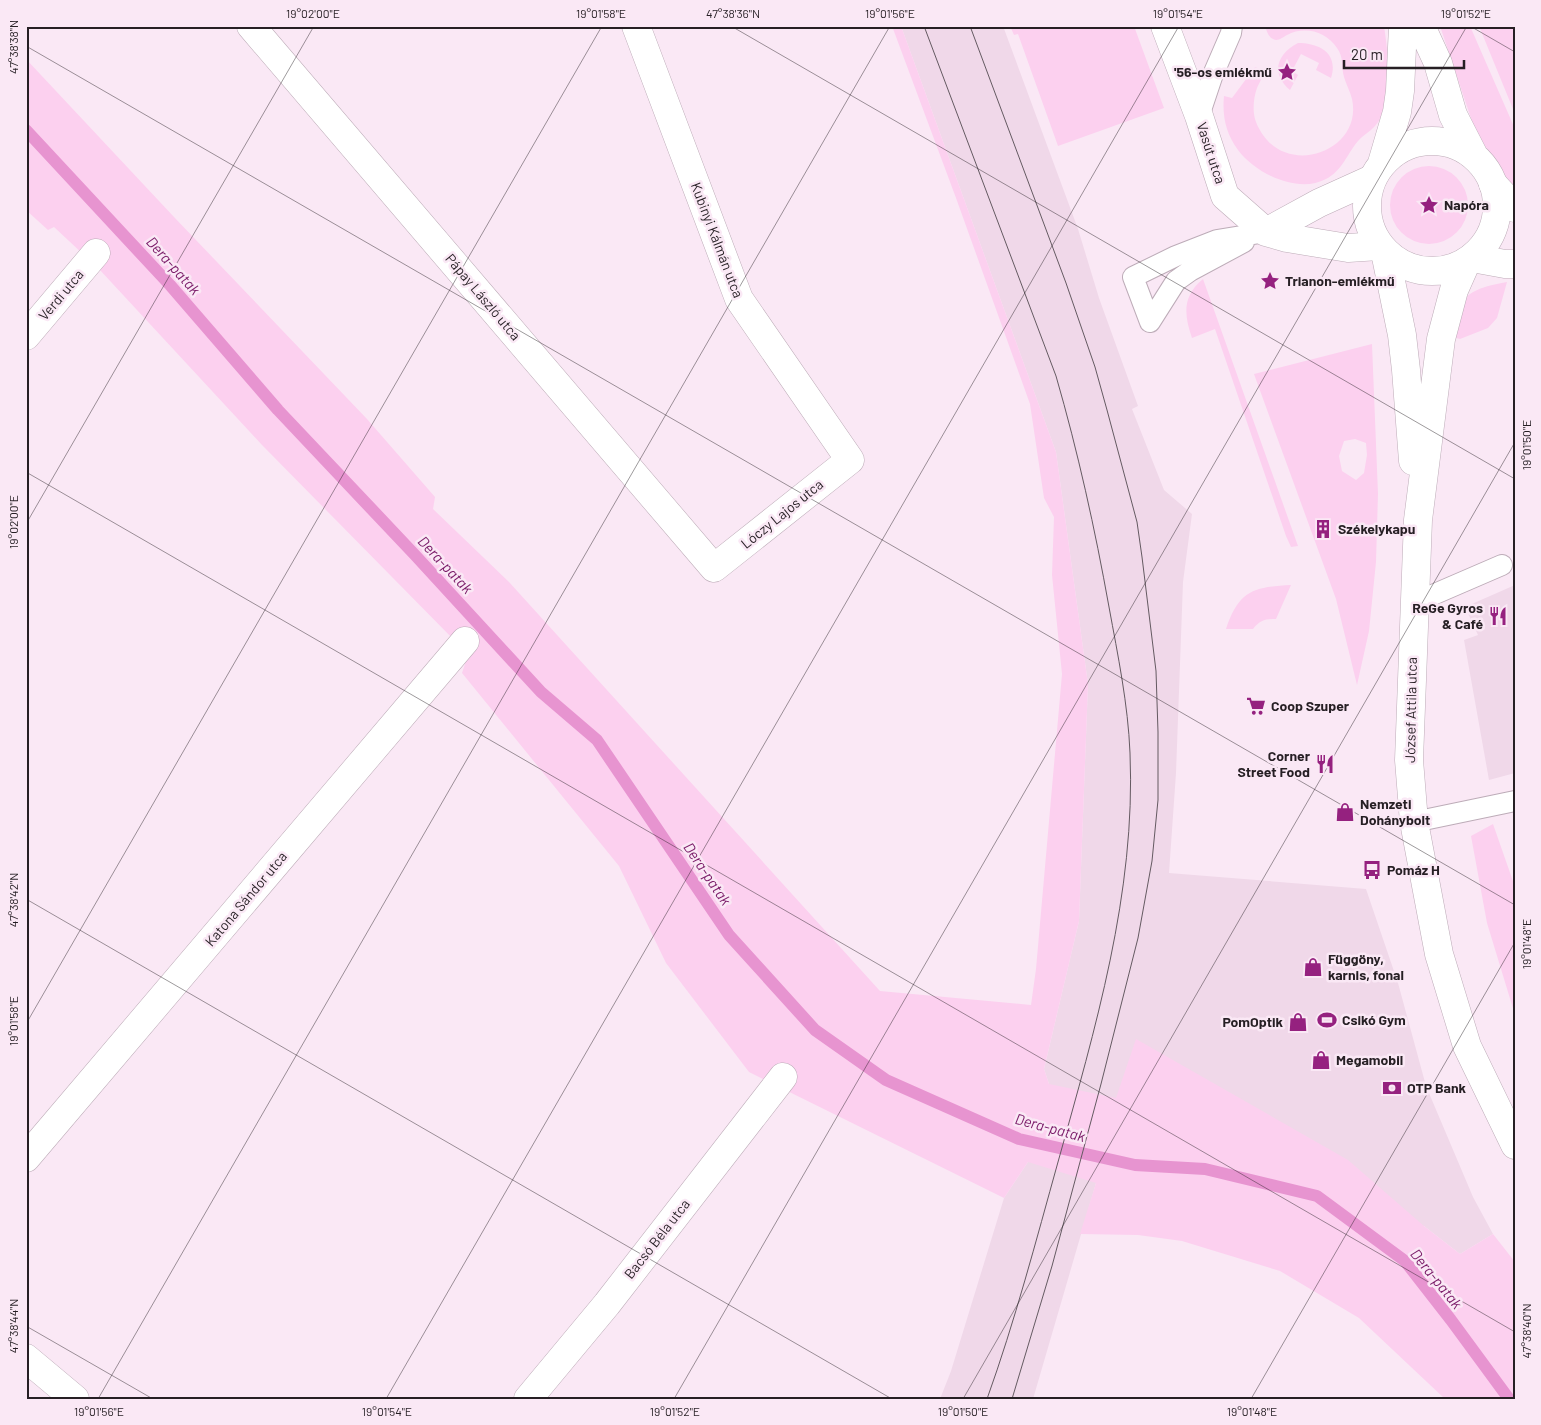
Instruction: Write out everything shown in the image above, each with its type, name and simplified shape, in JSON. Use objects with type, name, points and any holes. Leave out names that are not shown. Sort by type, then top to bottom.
[{"type":"street","name":"Pápay László utca","points":[[251,26],[714,568]]},
{"type":"street","name":"Kubinyi Kálmán utca","points":[[636,26],[739,299],[850,460]]},
{"type":"street","name":"Vasút utca","points":[[1165,26],[1199,116],[1225,196],[1266,232]]},
{"type":"street","points":[[1403,26],[1400,91],[1397,112],[1366,202],[1368,224],[1382,249],[1402,335],[1418,520]]},
{"type":"street","points":[[1422,26],[1438,63],[1453,115],[1474,156],[1485,169],[1493,184],[1515,208]]},
{"type":"street","points":[[1266,232],[1377,171],[1397,150],[1416,142],[1436,141],[1457,146],[1474,156]]},
{"type":"street","points":[[1266,232],[1287,238],[1348,248],[1382,249],[1402,264],[1422,271],[1444,270],[1469,260],[1486,242],[1495,224],[1497,204],[1493,184]]},
{"type":"street","name":"Verdi utca","points":[[26,336],[96,253]]},
{"type":"street","points":[[1469,260],[1515,264]]},
{"type":"street","name":"József Attila utca","points":[[1469,260],[1454,290],[1441,339],[1418,520],[1409,760],[1414,822],[1439,954],[1467,1046],[1515,1145]]},
{"type":"street","name":"Lóczy Lajos utca","points":[[714,568],[850,460]]},
{"type":"street","name":"Katona Sándor utca","points":[[26,1158],[465,641]]},
{"type":"street","name":"Bacsó Béla utca","points":[[528,1399],[607,1304],[783,1076]]},
{"type":"street","points":[[26,1358],[75,1399]]},
{"type":"lane","name":"Vasút utca","points":[[1199,116],[1232,26]]},
{"type":"lane","points":[[1266,232],[1223,252],[1176,281],[1150,322],[1133,277],[1176,256],[1217,240],[1266,232]]},
{"type":"lane","points":[[1414,603],[1502,565]]},
{"type":"lane","points":[[1414,822],[1515,801]]},
{"type":"shaded area","points":[[892,26],[901,26],[1056,452],[1088,684],[1079,921],[1044,1069],[1049,1084],[1116,1098],[1136,1039],[1348,1160],[1424,1226],[1460,1254],[1493,1234],[1515,1262],[1515,1399],[1445,1399],[1359,1318],[1280,1271],[1182,1241],[1138,1235],[1080,1234],[1096,1183],[1028,1162],[1004,1198],[749,1072],[666,963],[619,866],[462,673],[467,658],[457,643],[262,445],[99,269],[54,227],[48,230],[26,210],[26,59],[367,419],[435,497],[433,509],[509,582],[880,991],[1031,1005],[1036,969],[1062,674],[1052,575],[1054,517],[1044,498],[1030,404]]},
{"type":"shaded area","points":[[901,26],[1003,26],[1078,229],[1099,298],[1138,406],[1132,409],[1164,490],[1192,514],[1183,582],[1176,773],[1169,873],[1366,889],[1398,983],[1426,1086],[1473,1197],[1493,1234],[1460,1254],[1424,1226],[1096,1183],[1033,1399],[940,1399],[951,1371],[1004,1198],[1028,1162],[1049,1084],[1044,1069],[1079,921],[1088,684],[1056,452]]},
{"type":"shaded area","points":[[1010,26],[1134,26],[1164,108],[1058,146],[1018,34],[1014,35]]},
{"type":"shaded area","points":[[1265,26],[1384,26],[1389,78],[1388,92],[1381,117],[1373,128],[1358,141],[1332,176],[1315,183],[1291,183],[1266,174],[1255,167],[1238,150],[1228,131],[1224,118],[1224,96],[1232,98],[1255,67],[1262,70],[1262,77],[1254,98],[1257,125],[1263,135],[1276,148],[1291,154],[1307,155],[1322,152],[1336,143],[1347,132],[1353,117],[1352,99],[1344,77],[1341,55],[1332,42],[1321,34],[1307,31],[1294,32],[1276,40],[1270,37]]},
{"type":"shaded area","points":[[1440,26],[1470,26],[1515,129],[1515,199],[1506,190],[1489,154],[1479,142]]},
{"type":"shaded area","points":[[1479,26],[1515,26],[1515,114]]},
{"type":"shaded area","points":[[1298,43],[1320,47],[1330,56],[1333,69],[1331,78],[1316,70],[1319,63],[1301,54],[1292,71],[1298,75],[1290,90],[1284,84],[1278,71],[1281,58],[1291,47]]},
{"type":"shaded area","points":[[1429,166],[1444,169],[1457,177],[1465,190],[1468,205],[1465,220],[1457,233],[1444,241],[1429,244],[1414,241],[1401,233],[1393,220],[1390,205],[1393,190],[1401,177],[1414,169]]},
{"type":"shaded area","points":[[1203,279],[1298,546],[1291,547],[1286,536],[1215,329],[1192,338],[1186,314],[1188,299],[1196,285]]},
{"type":"shaded area","points":[[1507,282],[1497,318],[1488,328],[1460,339],[1445,335],[1466,297],[1481,288]]},
{"type":"shaded area","points":[[1372,344],[1378,494],[1376,562],[1369,631],[1357,685],[1336,599],[1254,374]],"holes":[[[1355,439],[1366,443],[1367,455],[1364,473],[1356,480],[1342,471],[1339,456],[1344,441]]]},
{"type":"shaded area","points":[[1291,585],[1276,619],[1263,621],[1253,629],[1226,629],[1236,606],[1250,593],[1267,587]]},
{"type":"shaded area","points":[[1515,585],[1515,773],[1489,780],[1464,640],[1478,635],[1465,607]]},
{"type":"shaded area","points":[[1493,824],[1515,887],[1515,1015],[1487,923],[1471,836]]},
{"type":"waterway","name":"Dera-patak","points":[[26,130],[170,285],[278,410],[541,692],[597,740],[729,935],[815,1030],[886,1080],[1019,1139],[1135,1165],[1205,1169],[1317,1196],[1405,1261],[1509,1399]]},
{"type":"tram line","points":[[924,26],[1056,376],[1079,462],[1098,549],[1122,680],[1130,753],[1130,805],[1120,909],[1099,1011],[1033,1251],[1007,1340],[987,1399]]},
{"type":"tram line","points":[[970,26],[1066,283],[1095,367],[1137,522],[1156,671],[1158,732],[1158,800],[1152,861],[1138,938],[1052,1266],[1012,1399]]},
{"type":"place","name":"'56-os emlékmű","points":[[1287,72]]},
{"type":"place","name":"Napóra","points":[[1429,205]]},
{"type":"place","name":"Trianon-emlékmű","points":[[1270,281]]},
{"type":"place","name":"Székelykapu","points":[[1323,529]]},
{"type":"place","name":"ReGe Gyros & Café","points":[[1498,616]]},
{"type":"place","name":"Coop Szuper","points":[[1256,706]]},
{"type":"place","name":"Corner Street Food","points":[[1325,764]]},
{"type":"place","name":"Nemzeti Dohánybolt","points":[[1345,812]]},
{"type":"place","name":"Pomáz H","points":[[1372,870]]},
{"type":"place","name":"Függöny, karnis, fonal","points":[[1313,967]]},
{"type":"place","name":"Csikó Gym","points":[[1327,1020]]},
{"type":"place","name":"PomOptik","points":[[1298,1022]]},
{"type":"place","name":"Megamobil","points":[[1321,1060]]},
{"type":"place","name":"OTP Bank","points":[[1392,1088]]}]
